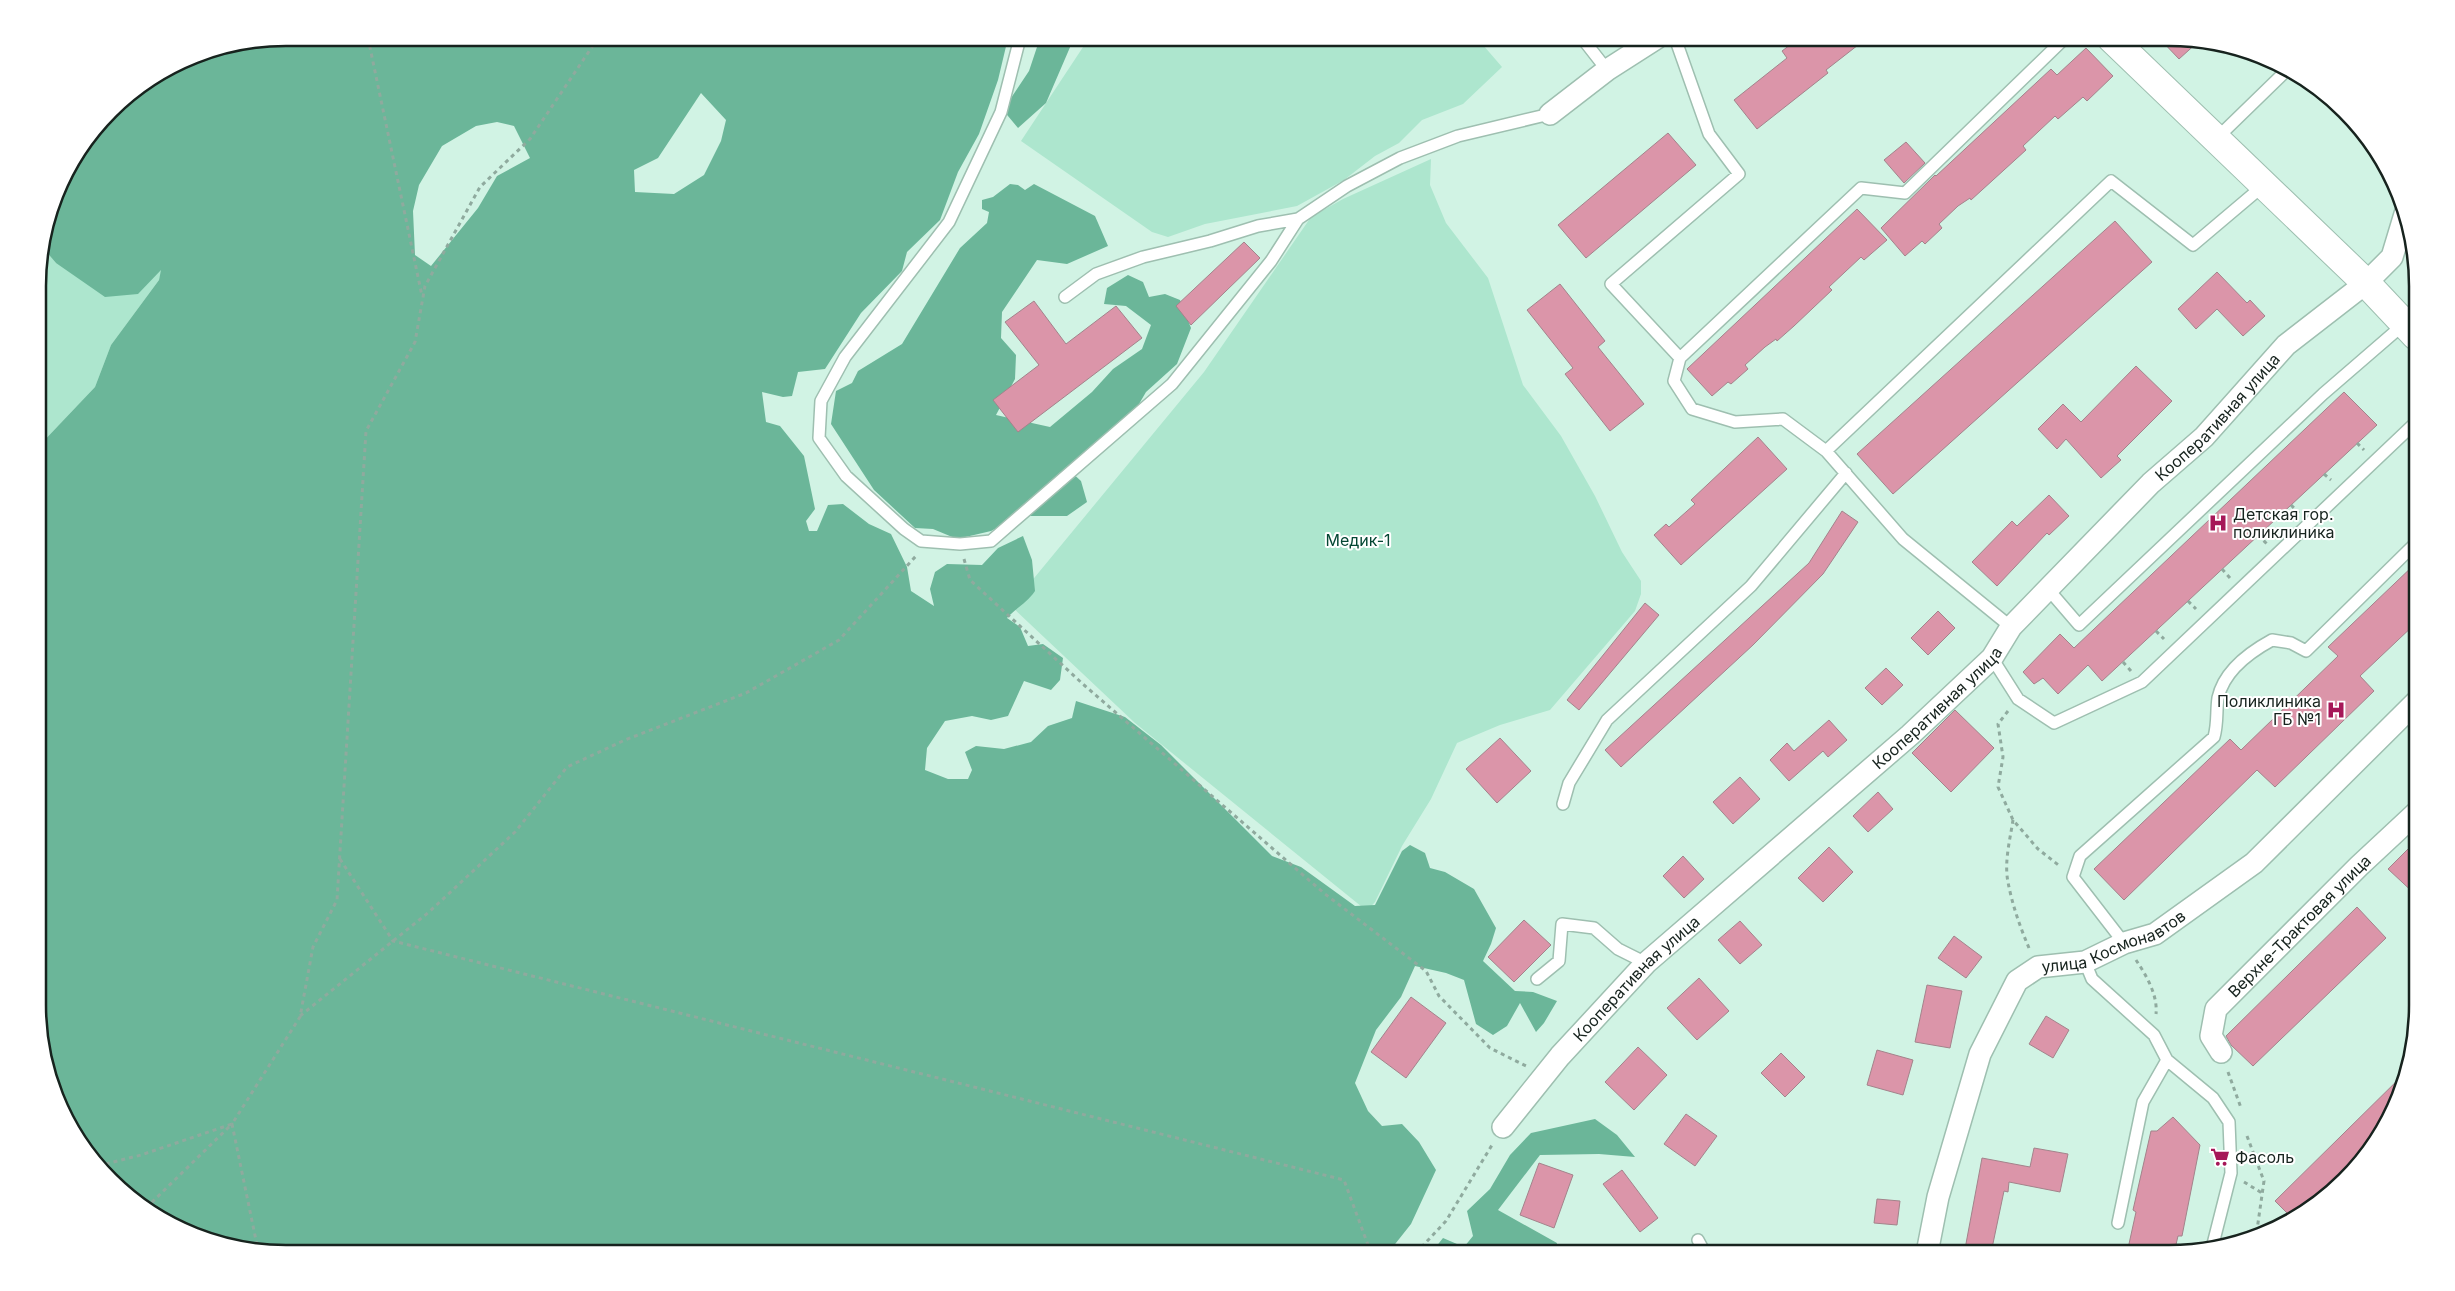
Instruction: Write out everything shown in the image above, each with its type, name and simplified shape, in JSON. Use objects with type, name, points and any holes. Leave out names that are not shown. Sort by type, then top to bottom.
[{"type":"street","points":[[1550,114],[1607,70],[1644,46]]},
{"type":"street","points":[[2119,46],[2366,283],[2409,329]]},
{"type":"street","name":"Кооперативная улица","points":[[1503,1127],[1545,1075],[1646,963],[1910,735],[1992,658],[2012,627],[2151,483],[2204,437],[2286,345],[2366,283],[2392,257],[2401,226]]},
{"type":"street","name":"улица Космонавтов","points":[[1928,1245],[1938,1197],[1980,1054],[2018,981],[2038,967],[2084,962],[2124,943],[2155,934],[2254,863],[2409,709]]},
{"type":"street","name":"Верхне-Трактовая улица","points":[[2221,1052],[2211,1036],[2216,1009],[2359,866],[2409,819]]},
{"type":"lane","points":[[1018,46],[1001,112],[949,222],[845,357],[821,401],[819,438],[846,476],[904,530],[921,541],[960,544],[991,541],[1172,384],[1271,261],[1298,219],[1346,186],[1400,158],[1458,136],[1550,114]]},
{"type":"lane","points":[[1588,46],[1607,70]]},
{"type":"lane","points":[[1678,46],[1709,134],[1739,174],[1611,284],[1680,358]]},
{"type":"lane","points":[[2012,627],[1903,539],[1826,451],[1783,419],[1735,422],[1692,409],[1674,382],[1680,358],[1861,188],[1905,193],[2057,46]]},
{"type":"lane","points":[[2216,139],[2283,75]]},
{"type":"lane","points":[[1826,451],[2110,181],[2193,245],[2264,185]]},
{"type":"lane","points":[[1065,297],[1096,274],[1135,260],[1210,241],[1258,226],[1298,219]]},
{"type":"lane","points":[[2048,589],[2079,625],[2324,394],[2409,331]]},
{"type":"lane","points":[[1992,658],[2018,699],[2054,723],[2142,682],[2409,429]]},
{"type":"lane","points":[[1563,804],[1568,783],[1607,720],[1751,586],[1846,473]]},
{"type":"lane","points":[[2124,943],[2073,877],[2080,856],[2214,736],[2218,725],[2218,697],[2229,676],[2246,654],[2272,640],[2291,643],[2306,651],[2409,550]]},
{"type":"lane","points":[[1537,979],[1559,961],[1562,924],[1594,928],[1618,949],[1646,963]]},
{"type":"lane","points":[[2084,962],[2092,979],[2154,1035],[2167,1060],[2213,1098],[2229,1122],[2231,1173],[2214,1240]]},
{"type":"lane","points":[[2118,1223],[2143,1102],[2167,1060]]},
{"type":"lane","points":[[1698,1240],[1701,1245]]},
{"type":"path","points":[[370,46],[423,300]]},
{"type":"path","points":[[300,1017],[313,947],[337,900],[366,431],[415,342],[425,286],[480,188],[530,139],[593,46]]},
{"type":"path","points":[[151,1203],[232,1124],[300,1017],[429,912],[515,832],[567,767],[625,740],[746,693],[839,640],[917,554],[921,541]]},
{"type":"path","points":[[960,544],[970,580],[1084,685],[1325,894],[1426,971],[1439,996],[1490,1048],[1545,1075]]},
{"type":"path","points":[[2018,699],[1998,724],[2003,756],[1998,787],[2013,820],[2038,849],[2073,877]]},
{"type":"path","points":[[2013,820],[2008,853],[2008,881],[2022,930],[2038,967]]},
{"type":"path","points":[[339,859],[393,941],[1344,1180],[1368,1245]]},
{"type":"path","points":[[2124,943],[2148,979],[2156,1008],[2154,1035]]},
{"type":"path","points":[[107,1164],[141,1155],[232,1124]]},
{"type":"path","points":[[232,1124],[257,1243]]},
{"type":"path","points":[[1424,1245],[1446,1221],[1503,1127]]},
{"type":"green space","points":[[286,46],[1006,46],[998,80],[979,134],[958,172],[940,220],[907,252],[902,271],[861,313],[825,369],[798,372],[792,396],[783,397],[762,392],[766,422],[780,426],[804,456],[815,509],[806,521],[809,531],[817,531],[828,505],[843,504],[869,524],[891,534],[907,567],[911,591],[934,606],[930,589],[935,572],[947,564],[982,565],[998,548],[1023,536],[1032,560],[1035,591],[1029,599],[1007,618],[1020,627],[1028,646],[1043,644],[1063,658],[1060,680],[1051,690],[1024,681],[1008,716],[991,720],[972,716],[945,721],[927,748],[925,770],[948,779],[968,779],[972,770],[965,752],[976,746],[1004,749],[1031,742],[1048,726],[1072,718],[1076,701],[1125,717],[1161,745],[1272,856],[1301,867],[1355,906],[1375,905],[1402,851],[1410,845],[1425,853],[1430,868],[1445,872],[1474,889],[1496,928],[1483,961],[1515,991],[1533,992],[1557,1001],[1544,1023],[1536,1032],[1520,1003],[1507,1026],[1493,1035],[1476,1024],[1464,980],[1446,973],[1415,966],[1401,997],[1376,1030],[1355,1083],[1368,1111],[1382,1126],[1402,1124],[1419,1142],[1436,1170],[1411,1224],[1394,1245],[286,1245],[239,1240],[194,1227],[166,1213],[140,1195],[116,1175],[96,1151],[78,1125],[64,1097],[54,1067],[48,1036],[46,1005],[46,439],[95,387],[111,345],[159,280],[161,270],[138,294],[105,297],[56,263],[48,254],[54,224],[64,194],[78,166],[96,140],[116,116],[166,78],[194,64],[224,54],[255,48]],"holes":[[[701,93],[726,120],[721,141],[704,175],[674,194],[635,192],[634,170],[658,158]],[[497,122],[514,126],[530,158],[497,176],[478,208],[431,266],[415,255],[413,211],[419,185],[442,146],[476,126]]]},
{"type":"green space","points":[[1037,46],[1071,46],[1046,103],[1018,128],[1003,110],[1029,71]]},
{"type":"green space","points":[[1084,46],[1484,46],[1502,67],[1463,104],[1422,120],[1399,143],[1375,156],[1344,180],[1297,206],[1205,224],[1168,237],[1152,232],[1021,141]]},
{"type":"green space","name":"Медик-1","points":[[1431,159],[1430,185],[1446,223],[1488,278],[1523,385],[1561,436],[1595,496],[1622,552],[1641,581],[1641,594],[1635,611],[1550,710],[1500,725],[1457,743],[1431,799],[1402,846],[1375,902],[1367,911],[1135,723],[1011,606],[1204,372],[1311,217],[1343,199]]},
{"type":"green space","points":[[1010,184],[1018,185],[1025,190],[1034,184],[1095,216],[1108,246],[1067,264],[1037,260],[1002,312],[1001,338],[1016,355],[1015,379],[996,415],[1050,427],[1092,392],[1113,369],[1142,349],[1151,325],[1126,306],[1104,304],[1107,288],[1128,275],[1143,282],[1149,297],[1165,294],[1180,300],[1191,328],[1177,364],[1146,392],[1128,423],[1070,471],[1081,481],[1087,502],[1067,516],[1020,516],[991,531],[957,539],[933,529],[915,528],[874,490],[831,424],[836,391],[852,383],[858,371],[902,344],[960,248],[987,223],[989,212],[982,209],[982,200],[993,197]]},
{"type":"green space","points":[[48,254],[56,263],[162,269],[159,280],[111,345],[95,387],[46,439],[46,286]]},
{"type":"green space","points":[[1595,1119],[1617,1135],[1635,1157],[1599,1154],[1540,1155],[1498,1210],[1557,1243],[1557,1245],[1466,1245],[1473,1236],[1467,1211],[1490,1189],[1510,1155],[1531,1133]]},
{"type":"green space","points":[[1443,1238],[1459,1245],[1437,1245]]},
{"type":"building","points":[[1789,46],[1857,46],[1826,70],[1828,73],[1757,129],[1734,100],[1787,58],[1782,51]]},
{"type":"building","points":[[2167,46],[2192,47],[2179,59]]},
{"type":"building","points":[[2086,48],[2113,76],[2087,101],[2083,97],[2058,119],[2055,116],[2023,146],[2026,150],[1971,200],[1970,198],[1958,206],[1939,224],[1942,228],[1925,244],[1922,241],[1905,256],[1881,228],[1935,175],[2051,69],[2057,75]]},
{"type":"building","points":[[1668,133],[1696,165],[1586,258],[1558,225]]},
{"type":"building","points":[[1906,142],[1925,163],[1904,183],[1884,160]]},
{"type":"building","points":[[1857,209],[1887,240],[1864,260],[1861,257],[1829,287],[1832,290],[1794,326],[1777,341],[1776,339],[1765,347],[1745,365],[1748,369],[1731,384],[1728,382],[1712,396],[1687,369]]},
{"type":"building","points":[[2115,221],[2152,262],[1893,494],[1857,454]]},
{"type":"building","points":[[1244,242],[1260,258],[1191,325],[1176,306]]},
{"type":"building","points":[[2217,272],[2247,303],[2250,300],[2265,316],[2243,336],[2217,309],[2196,329],[2178,309]]},
{"type":"building","points":[[1560,284],[1605,341],[1598,347],[1644,404],[1610,431],[1565,374],[1573,368],[1527,310]]},
{"type":"building","points":[[1034,301],[1066,344],[1116,306],[1142,338],[1018,432],[993,400],[1039,365],[1005,322]]},
{"type":"building","points":[[2136,366],[2172,401],[2117,456],[2121,460],[2101,478],[2066,439],[2057,449],[2038,429],[2063,404],[2081,422]]},
{"type":"building","points":[[2344,392],[2377,425],[2102,681],[2088,665],[2058,694],[2043,678],[2034,684],[2023,672],[2060,634],[2074,648]]},
{"type":"building","points":[[1758,437],[1787,469],[1681,565],[1654,535],[1666,524],[1669,527],[1695,504],[1691,500]]},
{"type":"building","points":[[2049,495],[2069,516],[2049,535],[2047,533],[1997,586],[1972,562],[2012,521],[2017,526]]},
{"type":"building","points":[[1842,511],[1858,522],[1823,574],[1753,645],[1621,767],[1605,750],[1809,563]]},
{"type":"building","points":[[2409,570],[2409,630],[2360,676],[2374,691],[2275,787],[2257,770],[2124,900],[2094,869],[2230,739],[2241,750],[2338,656],[2328,647]]},
{"type":"building","points":[[1645,603],[1659,615],[1579,710],[1567,700]]},
{"type":"building","points":[[1938,611],[1955,628],[1928,655],[1911,638]]},
{"type":"building","points":[[1886,668],[1903,685],[1882,705],[1865,688]]},
{"type":"building","points":[[1955,710],[1994,748],[1951,792],[1912,753]]},
{"type":"building","points":[[1829,720],[1847,740],[1828,757],[1823,751],[1789,781],[1770,760],[1787,743],[1794,751]]},
{"type":"building","points":[[1500,738],[1531,771],[1497,803],[1466,769]]},
{"type":"building","points":[[1740,777],[1760,799],[1733,824],[1713,802]]},
{"type":"building","points":[[1878,792],[1893,809],[1868,832],[1853,816]]},
{"type":"building","points":[[1829,847],[1853,872],[1823,902],[1798,878]]},
{"type":"building","points":[[2409,848],[2409,889],[2388,869]]},
{"type":"building","points":[[1683,856],[1704,879],[1684,898],[1663,876]]},
{"type":"building","points":[[2357,907],[2386,938],[2253,1066],[2231,1045],[2226,1036]]},
{"type":"building","points":[[1524,920],[1551,945],[1514,982],[1488,957]]},
{"type":"building","points":[[1740,921],[1762,945],[1740,964],[1718,940]]},
{"type":"building","points":[[1954,936],[1982,957],[1966,978],[1938,958]]},
{"type":"building","points":[[1699,978],[1729,1011],[1697,1040],[1667,1008]]},
{"type":"building","points":[[1927,985],[1962,991],[1950,1048],[1915,1042]]},
{"type":"building","points":[[1411,997],[1446,1023],[1406,1078],[1371,1052]]},
{"type":"building","points":[[2046,1016],[2069,1030],[2053,1058],[2029,1044]]},
{"type":"building","points":[[1638,1047],[1667,1075],[1634,1110],[1605,1082]]},
{"type":"building","points":[[1877,1050],[1913,1060],[1903,1095],[1867,1085]]},
{"type":"building","points":[[1781,1053],[1805,1077],[1785,1097],[1761,1073]]},
{"type":"building","points":[[2396,1082],[2391,1097],[2377,1125],[2339,1175],[2315,1195],[2288,1214],[2275,1201]]},
{"type":"building","points":[[1686,1114],[1717,1136],[1695,1166],[1664,1144]]},
{"type":"building","points":[[2173,1117],[2200,1145],[2182,1236],[2178,1236],[2176,1245],[2129,1245],[2136,1212],[2133,1210],[2151,1131],[2157,1131]]},
{"type":"building","points":[[2034,1148],[2068,1154],[2060,1192],[2009,1182],[2008,1192],[2004,1191],[1993,1245],[1966,1245],[1982,1158],[2030,1167]]},
{"type":"building","points":[[1539,1163],[1573,1175],[1554,1228],[1520,1215]]},
{"type":"building","points":[[1622,1170],[1658,1218],[1640,1232],[1603,1184]]},
{"type":"building","points":[[1877,1199],[1900,1201],[1897,1225],[1874,1223]]},
{"type":"place","name":"Детская гор. поликлиника","points":[[2218,523]]},
{"type":"place","name":"Поликлиника ГБ №1","points":[[2336,710]]},
{"type":"place","name":"Фасоль","points":[[2220,1157]]}]
